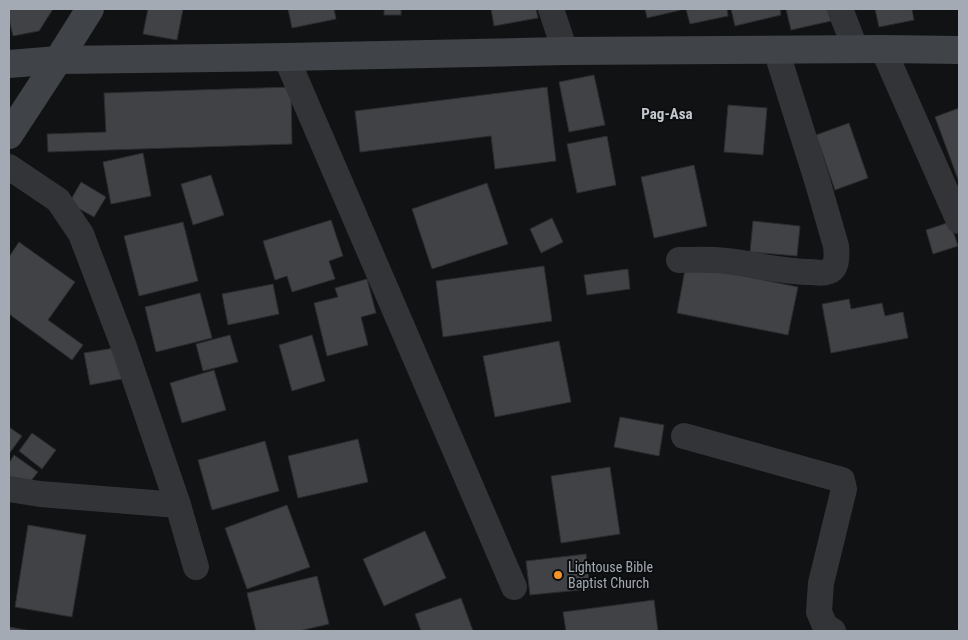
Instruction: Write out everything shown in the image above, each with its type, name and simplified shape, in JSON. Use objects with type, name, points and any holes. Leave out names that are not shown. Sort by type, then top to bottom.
[{"type":"street","points":[[9,135],[90,9]]},
{"type":"street","points":[[552,9],[565,51]]},
{"type":"street","points":[[840,9],[856,50]]},
{"type":"street","points":[[9,64],[58,60],[286,58],[565,51],[856,50],[884,48],[959,50]]},
{"type":"street","points":[[884,48],[959,221]]},
{"type":"street","points":[[679,260],[705,259],[726,261],[796,272],[827,272],[836,263],[836,246],[776,50]]},
{"type":"street","points":[[286,58],[514,587]]},
{"type":"street","points":[[9,167],[58,200],[81,234],[123,344],[178,505],[196,567]]},
{"type":"street","points":[[684,436],[842,480],[844,489],[820,583],[819,612],[825,626],[833,631]]},
{"type":"street","points":[[9,489],[40,494],[178,505]]},
{"type":"building","points":[[9,9],[53,9],[39,31],[13,36]]},
{"type":"building","points":[[148,9],[183,9],[177,40],[143,34]]},
{"type":"building","points":[[288,9],[334,9],[336,19],[292,28]]},
{"type":"building","points":[[384,9],[401,9],[401,15],[384,15]]},
{"type":"building","points":[[491,9],[536,9],[538,18],[494,26]]},
{"type":"building","points":[[645,9],[680,9],[681,10],[647,18]]},
{"type":"building","points":[[686,9],[727,9],[728,16],[690,24]]},
{"type":"building","points":[[731,9],[780,9],[781,15],[735,26]]},
{"type":"building","points":[[786,9],[828,9],[831,21],[791,30]]},
{"type":"building","points":[[875,9],[912,9],[914,20],[879,27]]},
{"type":"building","points":[[594,75],[605,125],[569,132],[559,82]]},
{"type":"building","points":[[291,87],[292,144],[48,152],[47,134],[106,132],[104,93]]},
{"type":"building","points":[[547,87],[556,161],[495,169],[491,136],[360,152],[355,111]]},
{"type":"building","points":[[728,105],[767,108],[763,155],[724,152]]},
{"type":"building","points":[[959,108],[959,182],[935,117]]},
{"type":"building","points":[[849,123],[868,178],[835,190],[816,135]]},
{"type":"building","points":[[607,136],[616,185],[577,193],[567,144]]},
{"type":"building","points":[[143,153],[151,196],[111,204],[103,162]]},
{"type":"building","points":[[694,165],[707,226],[654,238],[641,177]]},
{"type":"building","points":[[211,175],[224,215],[193,225],[181,184]]},
{"type":"building","points":[[81,182],[106,197],[94,217],[69,203]]},
{"type":"building","points":[[487,183],[508,244],[432,269],[412,209]]},
{"type":"building","points":[[552,218],[563,242],[541,253],[530,229]]},
{"type":"building","points":[[331,220],[343,256],[329,261],[335,279],[292,292],[287,276],[275,280],[263,241]]},
{"type":"building","points":[[753,221],[800,226],[797,256],[750,252]]},
{"type":"building","points":[[183,222],[198,281],[139,296],[124,236]]},
{"type":"building","points":[[950,222],[958,246],[933,254],[926,230]]},
{"type":"building","points":[[19,242],[75,282],[48,320],[83,345],[72,360],[9,314],[9,257]]},
{"type":"building","points":[[686,264],[798,287],[788,335],[677,313]]},
{"type":"building","points":[[544,266],[552,321],[443,337],[436,281]]},
{"type":"building","points":[[628,269],[630,289],[587,295],[584,275]]},
{"type":"building","points":[[367,279],[376,313],[361,317],[368,345],[327,356],[314,303],[338,297],[335,288]]},
{"type":"building","points":[[273,284],[279,314],[228,325],[222,294]]},
{"type":"building","points":[[200,293],[212,338],[156,352],[145,307]]},
{"type":"building","points":[[849,299],[851,309],[882,303],[885,316],[903,312],[908,338],[831,353],[822,304]]},
{"type":"building","points":[[230,335],[238,362],[203,371],[196,344]]},
{"type":"building","points":[[312,335],[325,381],[292,391],[279,345]]},
{"type":"building","points":[[559,341],[571,402],[495,417],[483,356]]},
{"type":"building","points":[[120,347],[127,378],[90,385],[84,353]]},
{"type":"building","points":[[214,370],[226,410],[182,423],[170,383]]},
{"type":"building","points":[[620,417],[664,425],[659,456],[614,447]]},
{"type":"building","points":[[9,427],[22,436],[9,454]]},
{"type":"building","points":[[32,433],[56,450],[42,469],[19,451]]},
{"type":"building","points":[[358,439],[368,482],[298,498],[288,456]]},
{"type":"building","points":[[265,441],[279,491],[212,510],[198,460]]},
{"type":"building","points":[[14,455],[38,472],[26,487],[9,482],[9,463]]},
{"type":"building","points":[[610,467],[620,534],[561,543],[551,476]]},
{"type":"building","points":[[287,505],[310,567],[247,589],[225,528]]},
{"type":"building","points":[[28,525],[86,535],[72,617],[15,607]]},
{"type":"building","points":[[425,531],[446,578],[384,606],[363,559]]},
{"type":"building","name":"Lightouse Bible Baptist Church","points":[[586,554],[590,589],[530,595],[526,561]]},
{"type":"building","points":[[317,576],[329,624],[299,631],[256,631],[247,593]]},
{"type":"building","points":[[461,598],[473,631],[421,631],[415,614]]},
{"type":"building","points":[[654,600],[658,631],[566,631],[563,612]]},
{"type":"building","points":[[9,627],[32,631],[9,631]]},
{"type":"place","name":"Lightouse Bible Baptist Church","points":[[558,575]]},
{"type":"district","name":"Pag-Asa","points":[[667,114]]}]
